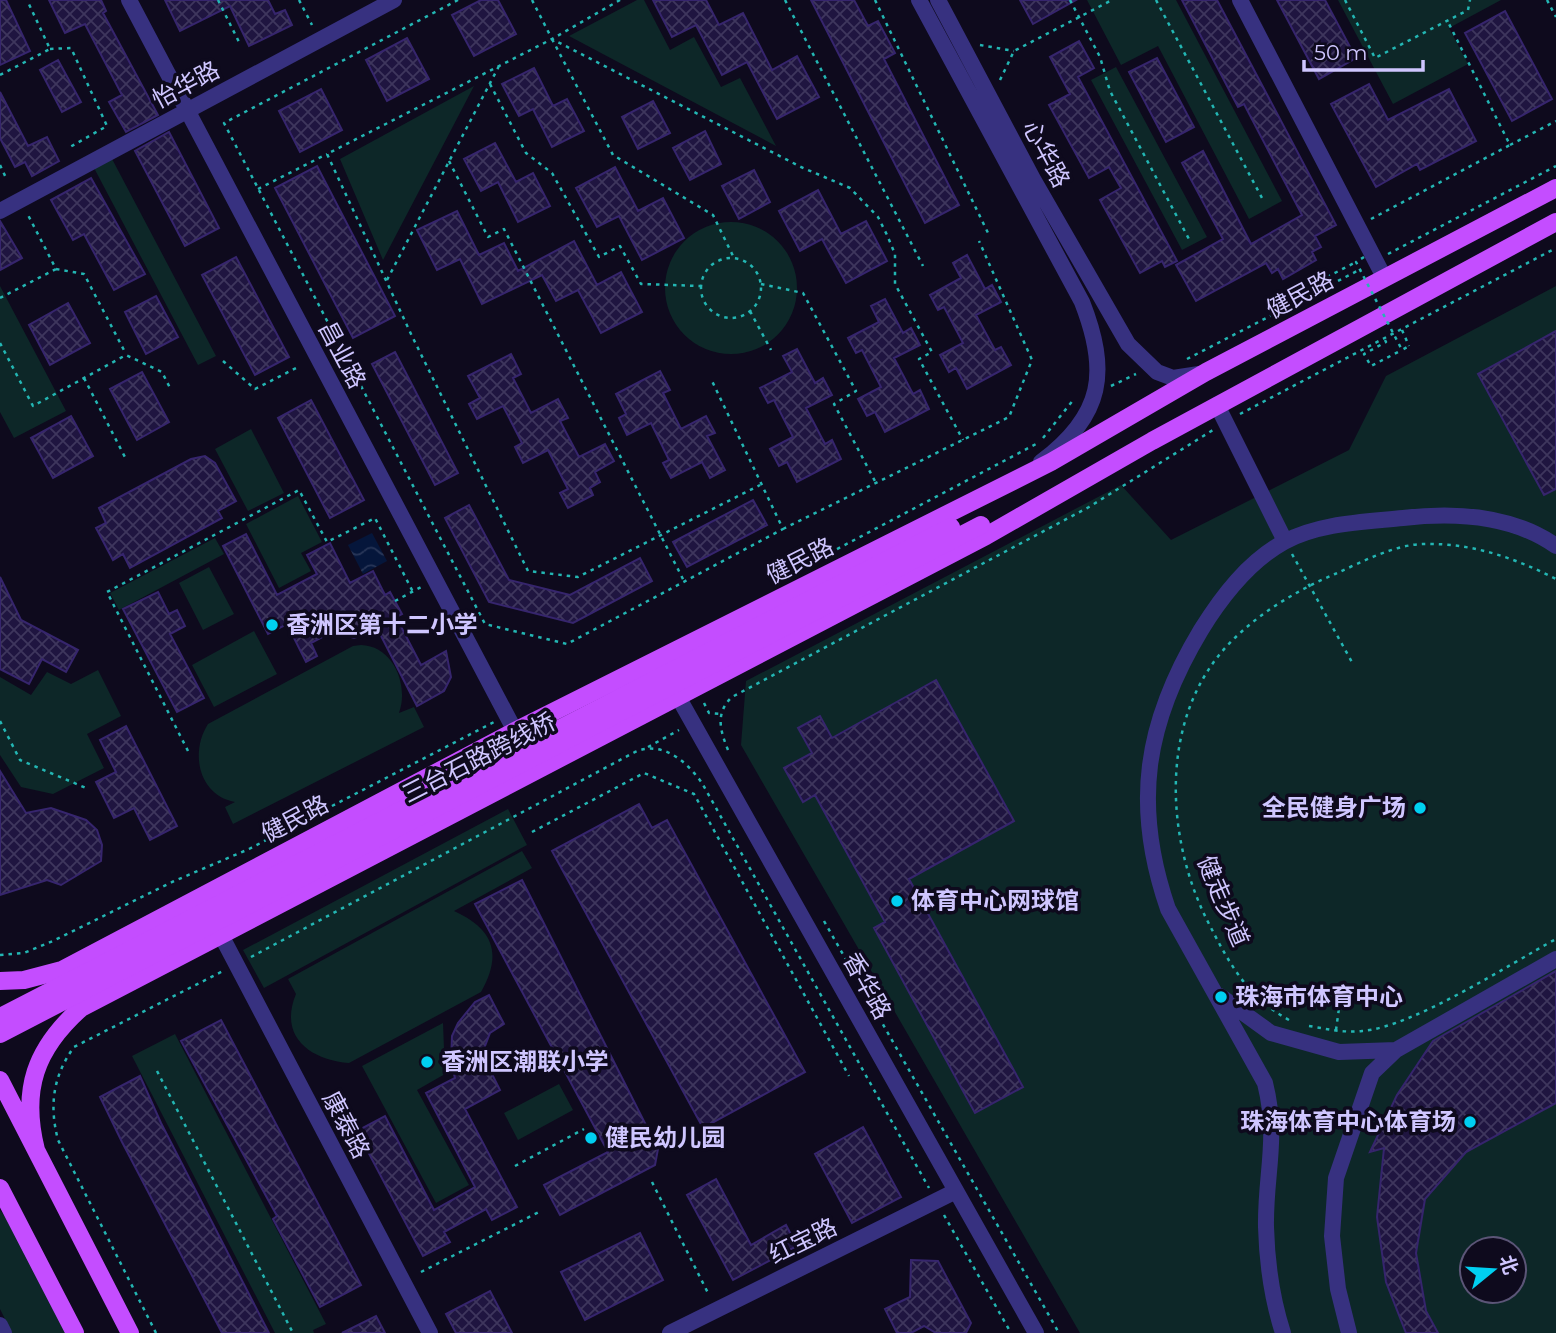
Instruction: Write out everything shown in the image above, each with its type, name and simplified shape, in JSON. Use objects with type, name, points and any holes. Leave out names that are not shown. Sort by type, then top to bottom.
[{"type":"main road","name":"健民路","points":[[0,981],[24,980],[62,970],[511,723],[658,661],[1051,462],[1206,372],[1556,188]]},
{"type":"main road","points":[[36,1150],[29,1112],[37,1067],[54,1035],[81,1008],[222,937],[986,536],[1069,486],[1556,222]]},
{"type":"main road","points":[[978,520],[1051,462]]},
{"type":"main road","points":[[978,520],[1069,486]]},
{"type":"main road","name":"三台石路跨线桥","points":[[0,1017],[978,520]]},
{"type":"main road","name":"三台石路跨线桥","points":[[0,1034],[978,520]]},
{"type":"main road","points":[[0,1080],[130,1333]]},
{"type":"main road","points":[[0,1188],[75,1333]]},
{"type":"street","name":"昌业路","points":[[129,0],[511,723]]},
{"type":"street","name":"怡华路","points":[[0,211],[394,0]]},
{"type":"street","name":"心华路","points":[[919,0],[1082,302],[1098,350],[1099,377],[1095,393]]},
{"type":"street","name":"心华路","points":[[938,0],[1116,327],[1150,367]]},
{"type":"street","points":[[1240,0],[1357,226],[1370,259],[1384,277]]},
{"type":"street","points":[[1150,367],[1173,378],[1206,372]]},
{"type":"street","points":[[1017,479],[1071,436],[1095,393]]},
{"type":"street","points":[[1217,405],[1285,541]]},
{"type":"street","points":[[1283,1333],[1273,1298],[1266,1226],[1273,1114],[1265,1083],[1168,909],[1157,878],[1148,813],[1149,768],[1161,707],[1186,656],[1238,579],[1259,559],[1285,541],[1340,524],[1464,513],[1544,537],[1556,546]]},
{"type":"street","name":"香华路","points":[[658,661],[1036,1333]]},
{"type":"street","points":[[698,732],[694,701],[709,680]]},
{"type":"street","points":[[648,712],[674,711],[698,732]]},
{"type":"street","name":"康泰路","points":[[222,937],[430,1333]]},
{"type":"street","points":[[1349,1333],[1338,1289],[1332,1236],[1336,1178],[1372,1073],[1396,1050],[1556,960]]},
{"type":"street","points":[[1215,993],[1271,1033],[1331,1050],[1396,1050]]},
{"type":"street","name":"红宝路","points":[[670,1333],[956,1191]]},
{"type":"street","points":[[0,1325],[4,1333]]},
{"type":"path","points":[[27,0],[50,49]]},
{"type":"path","points":[[218,0],[240,44]]},
{"type":"path","points":[[299,0],[319,40]]},
{"type":"path","points":[[458,0],[224,123],[485,624],[567,644],[783,529],[1009,417],[1032,360],[979,241]]},
{"type":"path","points":[[532,0],[612,155],[713,215],[734,258]]},
{"type":"path","points":[[258,189],[552,39],[620,0]]},
{"type":"path","points":[[785,0],[923,266]]},
{"type":"path","points":[[875,0],[989,235]]},
{"type":"path","points":[[1070,0],[1100,57],[1110,91],[1190,241]]},
{"type":"path","points":[[960,42],[1014,51],[1112,0]]},
{"type":"path","points":[[1156,0],[1262,198]]},
{"type":"path","points":[[1345,0],[1375,58],[1468,9],[1470,0]]},
{"type":"path","points":[[1547,0],[1556,17]]},
{"type":"path","points":[[1447,20],[1510,145]]},
{"type":"path","points":[[552,39],[802,167],[850,188],[866,202],[878,218],[895,254],[894,284],[932,352],[919,359],[963,440]]},
{"type":"path","points":[[0,75],[50,49],[71,48],[107,126],[70,147]]},
{"type":"path","points":[[990,99],[1014,51]]},
{"type":"path","points":[[386,281],[499,66]]},
{"type":"path","points":[[490,84],[526,153],[552,173],[599,257],[620,246],[641,284],[701,286]]},
{"type":"path","points":[[1357,226],[1556,121]]},
{"type":"path","points":[[327,154],[528,571],[578,577],[760,485]]},
{"type":"path","points":[[449,161],[488,237],[504,229],[684,581]]},
{"type":"path","points":[[0,165],[7,180]]},
{"type":"path","points":[[1185,359],[1370,259],[1556,166]]},
{"type":"path","points":[[20,200],[56,269]]},
{"type":"path","points":[[729,754],[719,719],[721,710],[732,697],[1089,507],[1225,422],[1556,248]]},
{"type":"path","points":[[734,258],[752,266],[761,284],[761,294],[750,311],[731,318],[721,317],[706,305],[701,286],[708,268],[715,262],[734,258]]},
{"type":"path","points":[[1334,290],[1327,277],[1356,262],[1370,259]]},
{"type":"path","points":[[1356,262],[1402,350]]},
{"type":"path","points":[[0,298],[56,269],[84,274],[126,355],[162,372],[170,388]]},
{"type":"path","points":[[761,284],[803,293],[856,391],[834,404],[876,483]]},
{"type":"path","points":[[750,311],[771,350]]},
{"type":"path","points":[[1384,339],[1386,342],[1364,354],[1371,366],[1409,346],[1402,330]]},
{"type":"path","points":[[0,343],[33,406],[126,355]]},
{"type":"path","points":[[223,361],[255,389],[298,367]]},
{"type":"path","points":[[1095,393],[1150,367]]},
{"type":"path","points":[[83,378],[127,461]]},
{"type":"path","points":[[712,381],[783,529]]},
{"type":"path","points":[[819,558],[1039,442],[1075,398]]},
{"type":"path","points":[[188,751],[107,592],[299,490],[327,542],[375,518],[413,592]]},
{"type":"path","points":[[1285,541],[1353,664]]},
{"type":"path","name":"健走步道","points":[[1293,1023],[1266,1007],[1241,980],[1204,914],[1186,866],[1178,830],[1175,787],[1190,707],[1207,671],[1237,635],[1309,585],[1383,553],[1423,544],[1496,552],[1556,579]]},
{"type":"path","points":[[395,601],[435,580]]},
{"type":"path","points":[[0,722],[20,760],[86,788]]},
{"type":"path","points":[[0,955],[24,953],[52,941],[511,723]]},
{"type":"path","points":[[156,1333],[58,1140],[52,1106],[56,1079],[74,1047],[645,748],[660,750],[679,758],[702,783],[863,1069]]},
{"type":"path","points":[[533,832],[644,773],[694,794],[849,1076]]},
{"type":"path","points":[[824,920],[1059,1333]]},
{"type":"path","points":[[1304,1025],[1336,1031],[1364,1031],[1402,1021],[1556,939]]},
{"type":"path","points":[[1331,1050],[1340,1001]]},
{"type":"path","points":[[157,1071],[293,1333]]},
{"type":"path","points":[[515,1166],[584,1129]]},
{"type":"path","points":[[652,1182],[716,1309]]},
{"type":"path","points":[[421,1272],[539,1212]]},
{"type":"green space","points":[[637,0],[644,0],[670,50],[694,37],[721,87],[740,78],[776,146],[569,36]]},
{"type":"green space","points":[[1087,0],[1176,0],[1282,201],[1249,219],[1158,46],[1121,65]]},
{"type":"green space","points":[[1338,0],[1501,0],[1449,28],[1468,64],[1393,104]]},
{"type":"green space","points":[[1116,67],[1207,237],[1182,250],[1091,80]]},
{"type":"green space","points":[[474,86],[383,260],[340,159]]},
{"type":"green space","points":[[111,157],[216,356],[198,365],[93,166]]},
{"type":"green space","points":[[731,222],[756,227],[777,242],[792,263],[797,288],[792,313],[777,334],[756,349],[731,354],[706,349],[685,334],[670,313],[665,288],[670,263],[685,242],[706,227]]},
{"type":"green space","points":[[0,286],[66,411],[14,438],[0,412]]},
{"type":"green space","name":"珠海市体育中心","points":[[1556,286],[1556,1333],[1080,1333],[741,745],[746,681],[1121,485],[1171,540],[1349,450],[1386,376]]},
{"type":"green space","points":[[251,429],[284,493],[248,511],[215,449]]},
{"type":"green space","points":[[298,496],[322,542],[301,553],[311,571],[279,588],[246,524]]},
{"type":"green space","points":[[215,538],[224,554],[119,610],[110,593]]},
{"type":"green space","points":[[209,567],[234,614],[203,630],[179,583]]},
{"type":"green space","points":[[254,631],[277,674],[214,707],[192,665]]},
{"type":"green space","points":[[353,646],[373,647],[390,660],[396,669],[402,691],[399,713],[414,707],[424,727],[233,824],[225,807],[235,802],[222,798],[213,791],[205,782],[201,771],[199,747],[208,724]]},
{"type":"green space","points":[[98,670],[121,716],[87,734],[104,768],[53,794],[21,787],[0,755],[0,677],[31,695],[47,672],[71,684]]},
{"type":"green space","points":[[508,809],[527,845],[264,988],[243,950]]},
{"type":"green space","points":[[522,851],[532,868],[454,911],[478,926],[490,944],[492,965],[481,992],[349,1063],[322,1057],[302,1044],[291,1022],[296,994],[288,979]]},
{"type":"green space","points":[[443,1023],[445,1074],[417,1090],[469,1185],[436,1203],[362,1066]]},
{"type":"green space","points":[[175,1034],[326,1324],[313,1330],[314,1333],[275,1333],[132,1056]]},
{"type":"green space","points":[[559,1084],[573,1110],[518,1140],[504,1113]]},
{"type":"green space","points":[[0,1210],[10,1223],[67,1333],[12,1333],[0,1309]]},
{"type":"water","points":[[372,533],[387,561],[363,574],[348,545]]},
{"type":"building","points":[[0,0],[6,0],[30,51],[0,65]]},
{"type":"building","points":[[49,0],[101,0],[106,11],[103,13],[158,115],[126,132],[109,102],[122,95],[85,24],[65,33]]},
{"type":"building","points":[[165,0],[268,0],[275,14],[285,10],[292,25],[249,46],[230,6],[180,31]]},
{"type":"building","points":[[481,0],[498,0],[516,34],[474,56],[452,15]]},
{"type":"building","points":[[653,0],[706,0],[719,25],[743,13],[772,70],[797,56],[819,97],[777,119],[747,62],[722,75],[696,25],[672,37]]},
{"type":"building","points":[[811,0],[854,0],[868,26],[878,21],[895,53],[884,59],[959,205],[925,223]]},
{"type":"building","points":[[1020,0],[1076,0],[1033,24]]},
{"type":"building","points":[[1182,0],[1217,0],[1336,225],[1315,236],[1321,247],[1312,252],[1316,260],[1283,279],[1278,269],[1272,273],[1266,263],[1196,301],[1176,265],[1223,239],[1182,163],[1203,151],[1251,244],[1302,215],[1244,104],[1238,107]]},
{"type":"building","points":[[1277,0],[1325,0],[1356,58],[1319,79]]},
{"type":"building","points":[[1505,11],[1552,99],[1512,121],[1465,33]]},
{"type":"building","points":[[407,38],[429,79],[387,101],[366,60]]},
{"type":"building","points":[[1079,41],[1094,68],[1078,77],[1177,261],[1165,267],[1162,261],[1140,273],[1100,200],[1121,188],[1109,167],[1089,178],[1049,105],[1070,94],[1050,57]]},
{"type":"building","points":[[1157,58],[1194,127],[1166,142],[1129,72]]},
{"type":"building","points":[[58,60],[81,102],[62,112],[40,70]]},
{"type":"building","points":[[534,68],[553,106],[567,99],[584,131],[552,147],[533,109],[519,116],[502,84]]},
{"type":"building","points":[[1369,84],[1388,120],[1449,89],[1476,141],[1420,170],[1417,164],[1376,187],[1331,104]]},
{"type":"building","points":[[321,89],[342,130],[300,152],[279,111]]},
{"type":"building","points":[[0,92],[28,146],[47,137],[59,161],[32,176],[25,162],[15,167],[0,138]]},
{"type":"building","points":[[653,101],[670,133],[638,149],[622,117]]},
{"type":"building","points":[[705,131],[721,164],[690,180],[673,148]]},
{"type":"building","points":[[169,132],[219,228],[185,246],[135,151]]},
{"type":"building","points":[[495,143],[516,182],[533,173],[550,206],[518,222],[498,182],[481,191],[464,159]]},
{"type":"building","points":[[317,166],[395,316],[353,338],[275,188]]},
{"type":"building","points":[[615,167],[638,211],[663,198],[684,238],[642,260],[619,216],[597,227],[576,188]]},
{"type":"building","points":[[754,170],[770,202],[739,219],[722,186]]},
{"type":"building","points":[[91,178],[145,274],[114,290],[84,234],[73,240],[51,200]]},
{"type":"building","points":[[818,190],[841,234],[866,221],[887,261],[846,283],[822,239],[800,251],[779,211]]},
{"type":"building","points":[[457,211],[479,255],[504,243],[518,271],[574,241],[597,285],[621,272],[642,312],[601,333],[578,290],[556,301],[542,275],[482,304],[460,259],[437,270],[417,230]]},
{"type":"building","points":[[0,221],[22,258],[0,270]]},
{"type":"building","points":[[967,255],[985,289],[992,285],[1001,302],[976,315],[995,350],[1001,347],[1011,365],[967,389],[956,368],[949,372],[940,355],[963,343],[944,307],[938,310],[930,295],[961,278],[953,263]]},
{"type":"building","points":[[236,257],[289,357],[255,375],[202,275]]},
{"type":"building","points":[[156,296],[178,337],[146,354],[125,312]]},
{"type":"building","points":[[885,299],[903,333],[911,328],[920,345],[894,358],[913,394],[920,390],[929,409],[885,432],[875,412],[867,416],[858,399],[881,387],[862,350],[856,353],[848,338],[879,322],[871,306]]},
{"type":"building","points":[[68,303],[90,343],[50,365],[29,325]]},
{"type":"building","points":[[1556,331],[1556,489],[1544,495],[1478,374]]},
{"type":"building","points":[[797,349],[815,383],[823,378],[832,395],[806,408],[825,444],[832,440],[841,459],[797,482],[787,462],[779,466],[770,449],[793,437],[774,400],[768,403],[760,388],[792,372],[783,356]]},
{"type":"building","points":[[395,352],[458,473],[435,485],[372,364]]},
{"type":"building","points":[[511,354],[521,374],[513,378],[531,413],[558,399],[568,418],[560,421],[579,457],[605,444],[614,461],[595,472],[600,482],[590,488],[593,495],[568,508],[560,493],[568,489],[548,450],[523,463],[515,447],[522,443],[503,406],[477,419],[469,404],[480,398],[468,376]]},
{"type":"building","points":[[660,371],[670,390],[663,393],[681,429],[706,416],[715,433],[707,436],[725,470],[710,478],[702,462],[671,478],[663,463],[669,460],[651,423],[627,435],[619,418],[626,414],[616,394]]},
{"type":"building","points":[[142,372],[169,422],[137,440],[110,389]]},
{"type":"building","points":[[311,400],[364,500],[330,518],[278,418]]},
{"type":"building","points":[[71,416],[93,456],[53,478],[31,438]]},
{"type":"building","points":[[205,456],[215,463],[236,501],[218,511],[222,518],[130,568],[123,554],[113,560],[96,528],[106,523],[99,508],[191,459]]},
{"type":"building","points":[[753,500],[767,525],[687,567],[673,542]]},
{"type":"building","points":[[469,505],[509,580],[570,595],[640,558],[652,581],[573,623],[489,602],[445,518]]},
{"type":"building","points":[[246,534],[277,595],[317,574],[307,555],[330,543],[350,583],[373,571],[385,595],[390,592],[402,614],[396,617],[421,665],[446,651],[451,677],[444,691],[417,706],[378,630],[354,638],[338,633],[324,636],[311,643],[317,656],[306,662],[287,624],[268,634],[223,546]]},
{"type":"building","points":[[0,577],[21,620],[78,650],[66,672],[42,659],[29,684],[0,669]]},
{"type":"building","points":[[158,592],[169,614],[177,610],[185,626],[170,634],[204,698],[177,712],[123,609]]},
{"type":"building","name":"体育中心网球馆","points":[[936,680],[1014,821],[909,879],[1023,1087],[975,1113],[874,928],[885,922],[815,795],[803,802],[784,768],[812,753],[798,728],[820,716],[832,738]]},
{"type":"building","points":[[126,726],[177,826],[150,840],[134,808],[114,818],[96,782],[116,772],[100,740]]},
{"type":"building","points":[[0,771],[26,813],[51,808],[86,820],[97,830],[102,845],[101,861],[61,885],[47,880],[0,895]]},
{"type":"building","points":[[639,804],[652,828],[667,820],[805,1072],[703,1128],[552,851]]},
{"type":"building","points":[[522,880],[658,1149],[655,1165],[560,1215],[544,1185],[608,1152],[475,904]]},
{"type":"building","points":[[1556,971],[1556,1103],[1466,1152],[1425,1199],[1416,1253],[1426,1311],[1438,1333],[1406,1333],[1386,1282],[1377,1217],[1384,1148],[1370,1152],[1397,1095],[1433,1041]]},
{"type":"building","points":[[489,995],[504,1024],[490,1033],[482,1054],[500,1090],[465,1109],[517,1207],[492,1220],[486,1209],[444,1232],[450,1242],[423,1256],[357,1131],[385,1116],[434,1210],[475,1187],[426,1093],[455,1078],[451,1063],[452,1036],[458,1023],[475,1002]]},
{"type":"building","points":[[221,1020],[361,1285],[320,1307],[273,1219],[277,1216],[181,1041]]},
{"type":"building","points":[[140,1076],[161,1123],[269,1333],[222,1333],[122,1142],[100,1097]]},
{"type":"building","points":[[863,1127],[901,1197],[852,1223],[815,1154]]},
{"type":"building","points":[[716,1179],[751,1245],[786,1225],[797,1246],[733,1280],[687,1195]]},
{"type":"building","points":[[640,1233],[663,1280],[585,1320],[561,1272]]},
{"type":"building","points":[[911,1260],[938,1261],[971,1323],[966,1333],[936,1333],[924,1326],[911,1333],[897,1333],[885,1309],[910,1297]]},
{"type":"building","points":[[490,1291],[512,1333],[456,1333],[446,1314]]},
{"type":"building","points":[[376,1316],[385,1333],[342,1333]]},
{"type":"place","name":"香洲区第十二小学","points":[[272,625]]},
{"type":"place","name":"全民健身广场","points":[[1420,808]]},
{"type":"place","name":"体育中心网球馆","points":[[897,901]]},
{"type":"place","name":"珠海市体育中心","points":[[1221,997]]},
{"type":"place","name":"香洲区潮联小学","points":[[427,1062]]},
{"type":"place","name":"珠海体育中心体育场","points":[[1470,1122]]},
{"type":"place","name":"健民幼儿园","points":[[591,1138]]}]
